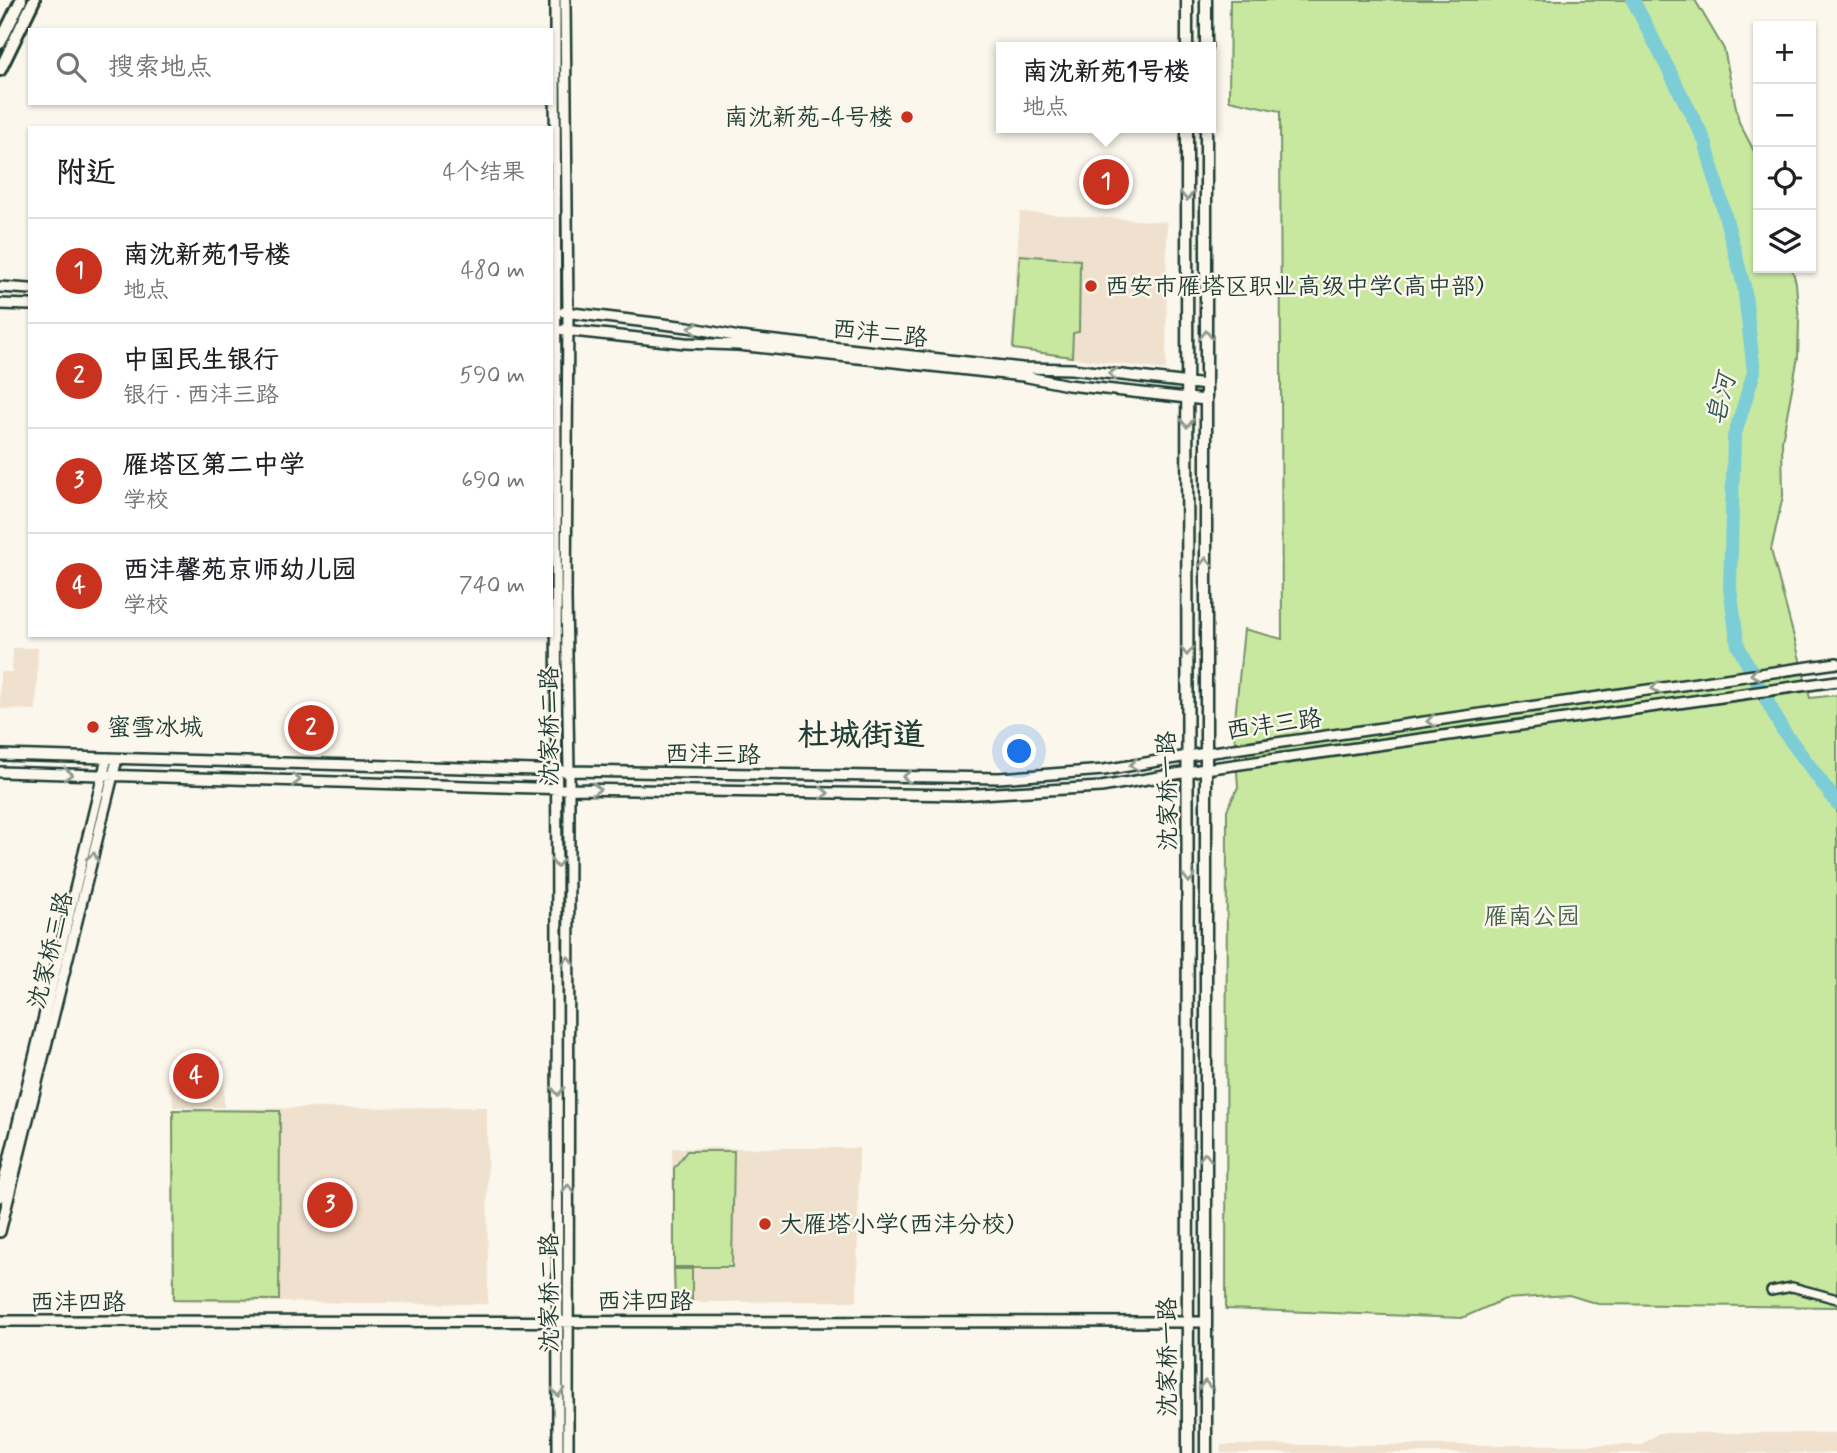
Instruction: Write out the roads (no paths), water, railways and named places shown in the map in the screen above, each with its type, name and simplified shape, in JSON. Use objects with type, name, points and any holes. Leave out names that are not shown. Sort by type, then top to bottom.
[{"type":"highway","points":[[0,43],[21,0]]},
{"type":"highway","points":[[0,69],[34,0]]},
{"type":"main road","points":[[1187,0],[1187,42]]},
{"type":"main road","points":[[1206,0],[1206,42]]},
{"type":"main road","name":"沈家桥一路","points":[[1187,133],[1188,1453]]},
{"type":"main road","name":"沈家桥一路","points":[[1206,133],[1206,1453]]},
{"type":"street","name":"沈家桥二路","points":[[555,0],[553,329],[558,596],[556,771],[563,1320],[568,1453]]},
{"type":"street","name":"沈家桥二路","points":[[558,1453],[563,1320],[569,789],[565,0]]},
{"type":"street","points":[[0,287],[28,289]]},
{"type":"street","points":[[0,304],[28,305]]},
{"type":"street","name":"西沣二路","points":[[553,311],[688,327],[752,339],[1022,368],[1072,369],[1206,384]]},
{"type":"street","name":"西沣二路","points":[[553,329],[685,343],[738,345],[1023,376],[1068,385],[1206,400]]},
{"type":"street","name":"西沣三路","points":[[0,755],[556,771],[999,778],[1104,770],[1837,663]]},
{"type":"street","name":"西沣三路","points":[[0,772],[569,789],[1001,795],[1101,787],[1189,771],[1837,681]]},
{"type":"street","name":"沈家桥三路","points":[[0,1232],[112,758]]},
{"type":"street","name":"沈家桥三路","points":[[0,1197],[108,775]]},
{"type":"street","points":[[1771,1291],[1792,1287],[1837,1299]]},
{"type":"street","name":"西沣四路","points":[[0,1321],[1205,1322]]},
{"type":"waterway","name":"皂河","points":[[1633,0],[1705,141],[1744,286],[1754,372],[1734,437],[1730,588],[1738,646],[1782,729],[1837,803]]},
{"type":"place","name":"南沈新苑-4号楼","points":[[907,117]]},
{"type":"place","name":"南沈新苑1号楼","points":[[1106,182]]},
{"type":"place","name":"西安市雁塔区职业高级中学(高中部)","points":[[1091,286]]},
{"type":"place","name":"蜜雪冰城","points":[[93,727]]},
{"type":"place","name":"中国民生银行","points":[[311,728]]},
{"type":"place","name":"西沣馨苑京师幼儿园","points":[[196,1076]]},
{"type":"place","name":"雁塔区第二中学","points":[[330,1205]]},
{"type":"place","name":"大雁塔小学(西沣分校)","points":[[765,1224]]},
{"type":"district","name":"杜城街道","points":[[861,734]]},
{"type":"park label","name":"雁南公园","points":[[1532,916]]}]
